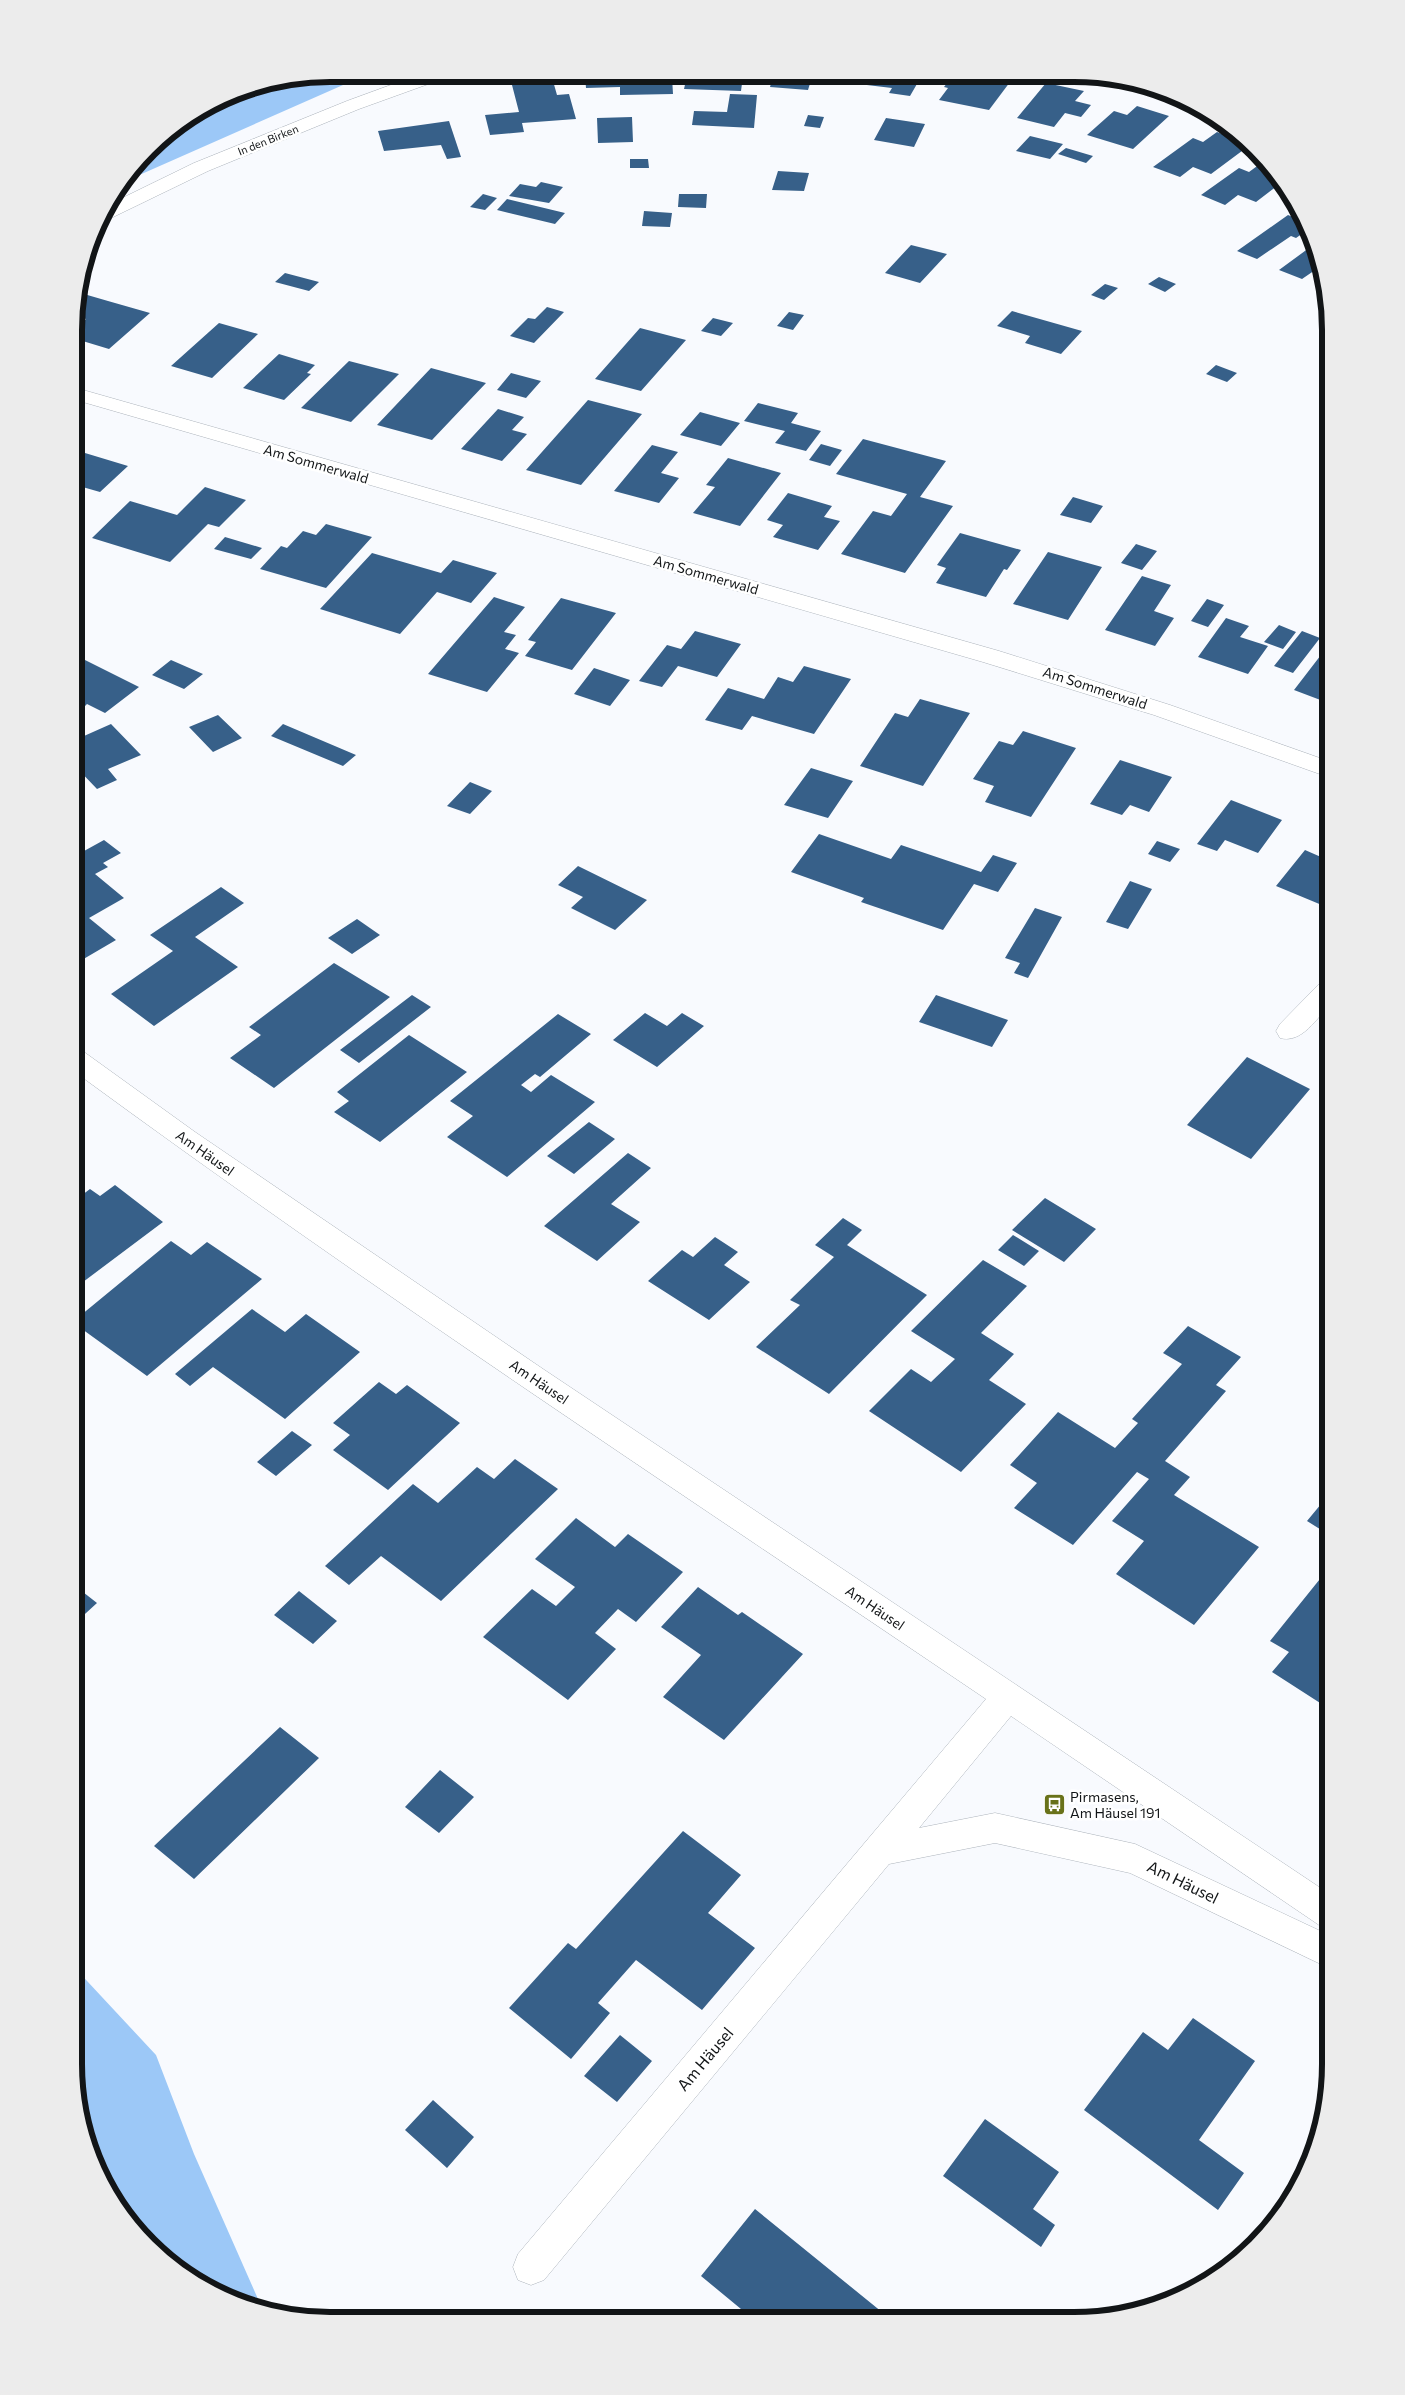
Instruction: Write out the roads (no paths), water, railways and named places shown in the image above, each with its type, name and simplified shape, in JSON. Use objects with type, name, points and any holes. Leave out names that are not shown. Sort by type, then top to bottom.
[{"type":"street","name":"In den Birken","points":[[114,209],[201,167],[353,105],[417,82]]},
{"type":"street","name":"Am Sommerwald","points":[[82,396],[491,514],[963,647],[1112,693],[1249,739],[1322,767]]},
{"type":"street","points":[[1289,1031],[1322,996]]},
{"type":"street","name":"Am Häusel","points":[[82,1064],[193,1145],[492,1350],[1322,1908]]},
{"type":"street","name":"Am Häusel","points":[[531,2267],[1008,1697]]},
{"type":"street","name":"Am Häusel","points":[[879,1851],[995,1828],[1135,1859],[1322,1949]]},
{"type":"place","name":"Pirmasens, Am Häusel 191","points":[[1054,1805]]}]
